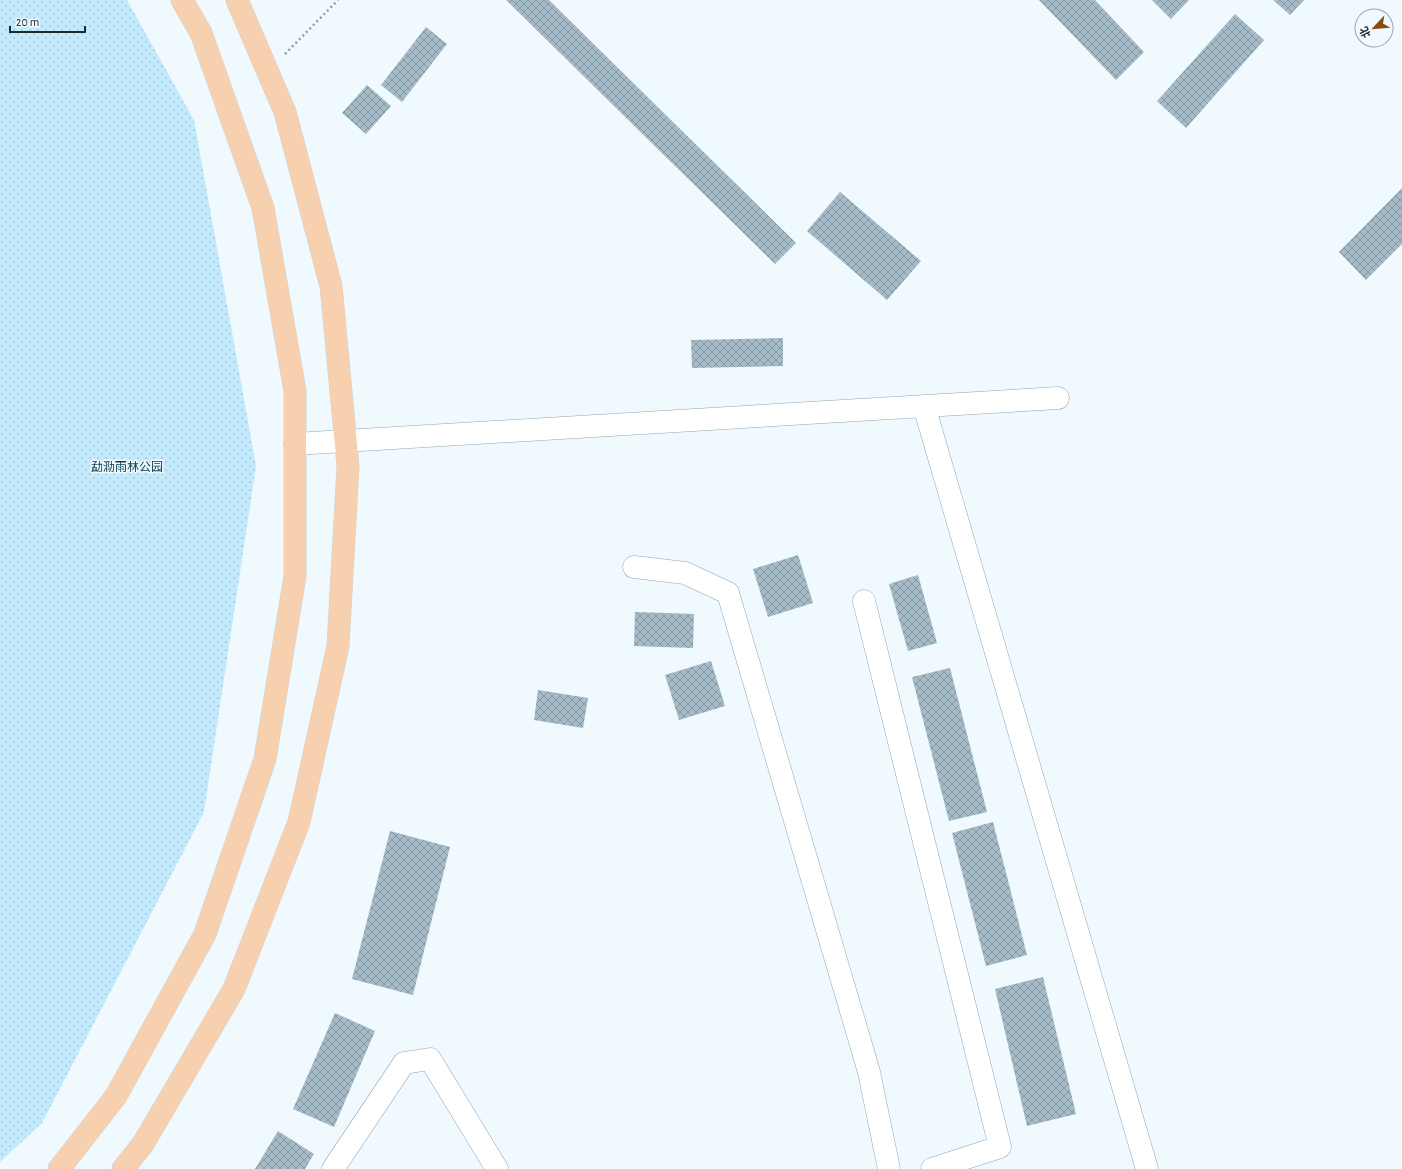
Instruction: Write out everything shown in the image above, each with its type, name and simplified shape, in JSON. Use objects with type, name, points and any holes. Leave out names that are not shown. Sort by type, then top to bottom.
[{"type":"main road","points":[[59,1169],[116,1096],[205,934],[265,759],[295,576],[294,391],[263,208],[201,33],[182,0]]},
{"type":"main road","points":[[123,1169],[143,1144],[234,989],[300,822],[338,646],[348,466],[331,286],[285,112],[237,0]]},
{"type":"street","points":[[295,444],[1058,398]]},
{"type":"street","points":[[924,406],[1147,1169]]},
{"type":"street","points":[[634,567],[685,573],[728,593],[869,1072],[889,1169]]},
{"type":"street","points":[[864,601],[1000,1147],[932,1169]]},
{"type":"street","points":[[333,1169],[404,1063],[430,1059],[497,1169]]},
{"type":"path","points":[[268,71],[338,0]]},
{"type":"green space","name":"勐泐雨林公园","points":[[0,0],[127,0],[194,120],[256,466],[204,812],[42,1123],[0,1162]]},
{"type":"building","points":[[506,0],[549,0],[796,243],[775,264]]},
{"type":"building","points":[[1039,0],[1095,0],[1144,52],[1116,80]]},
{"type":"building","points":[[1152,0],[1189,0],[1171,19]]},
{"type":"building","points":[[1273,0],[1304,0],[1290,15]]},
{"type":"building","points":[[1235,14],[1264,40],[1186,128],[1157,101]]},
{"type":"building","points":[[426,27],[447,44],[402,102],[381,85]]},
{"type":"building","points":[[367,85],[391,106],[366,134],[342,113]]},
{"type":"building","points":[[1402,188],[1402,244],[1366,280],[1339,252]]},
{"type":"building","points":[[840,192],[921,261],[887,300],[807,231]]},
{"type":"building","points":[[783,338],[783,366],[692,368],[691,340]]},
{"type":"building","points":[[798,555],[813,603],[768,617],[753,569]]},
{"type":"building","points":[[918,575],[937,643],[908,651],[889,584]]},
{"type":"building","points":[[635,612],[694,614],[693,648],[634,646]]},
{"type":"building","points":[[711,661],[725,706],[679,720],[665,675]]},
{"type":"building","points":[[950,668],[987,812],[949,821],[912,677]]},
{"type":"building","points":[[538,690],[588,698],[583,728],[534,720]]},
{"type":"building","points":[[993,822],[1027,955],[986,966],[952,833]]},
{"type":"building","points":[[390,831],[450,847],[413,995],[352,979]]},
{"type":"building","points":[[1043,977],[1076,1114],[1027,1126],[995,989]]},
{"type":"building","points":[[335,1013],[375,1031],[334,1127],[293,1109]]},
{"type":"building","points":[[278,1131],[314,1154],[305,1169],[255,1169]]}]
